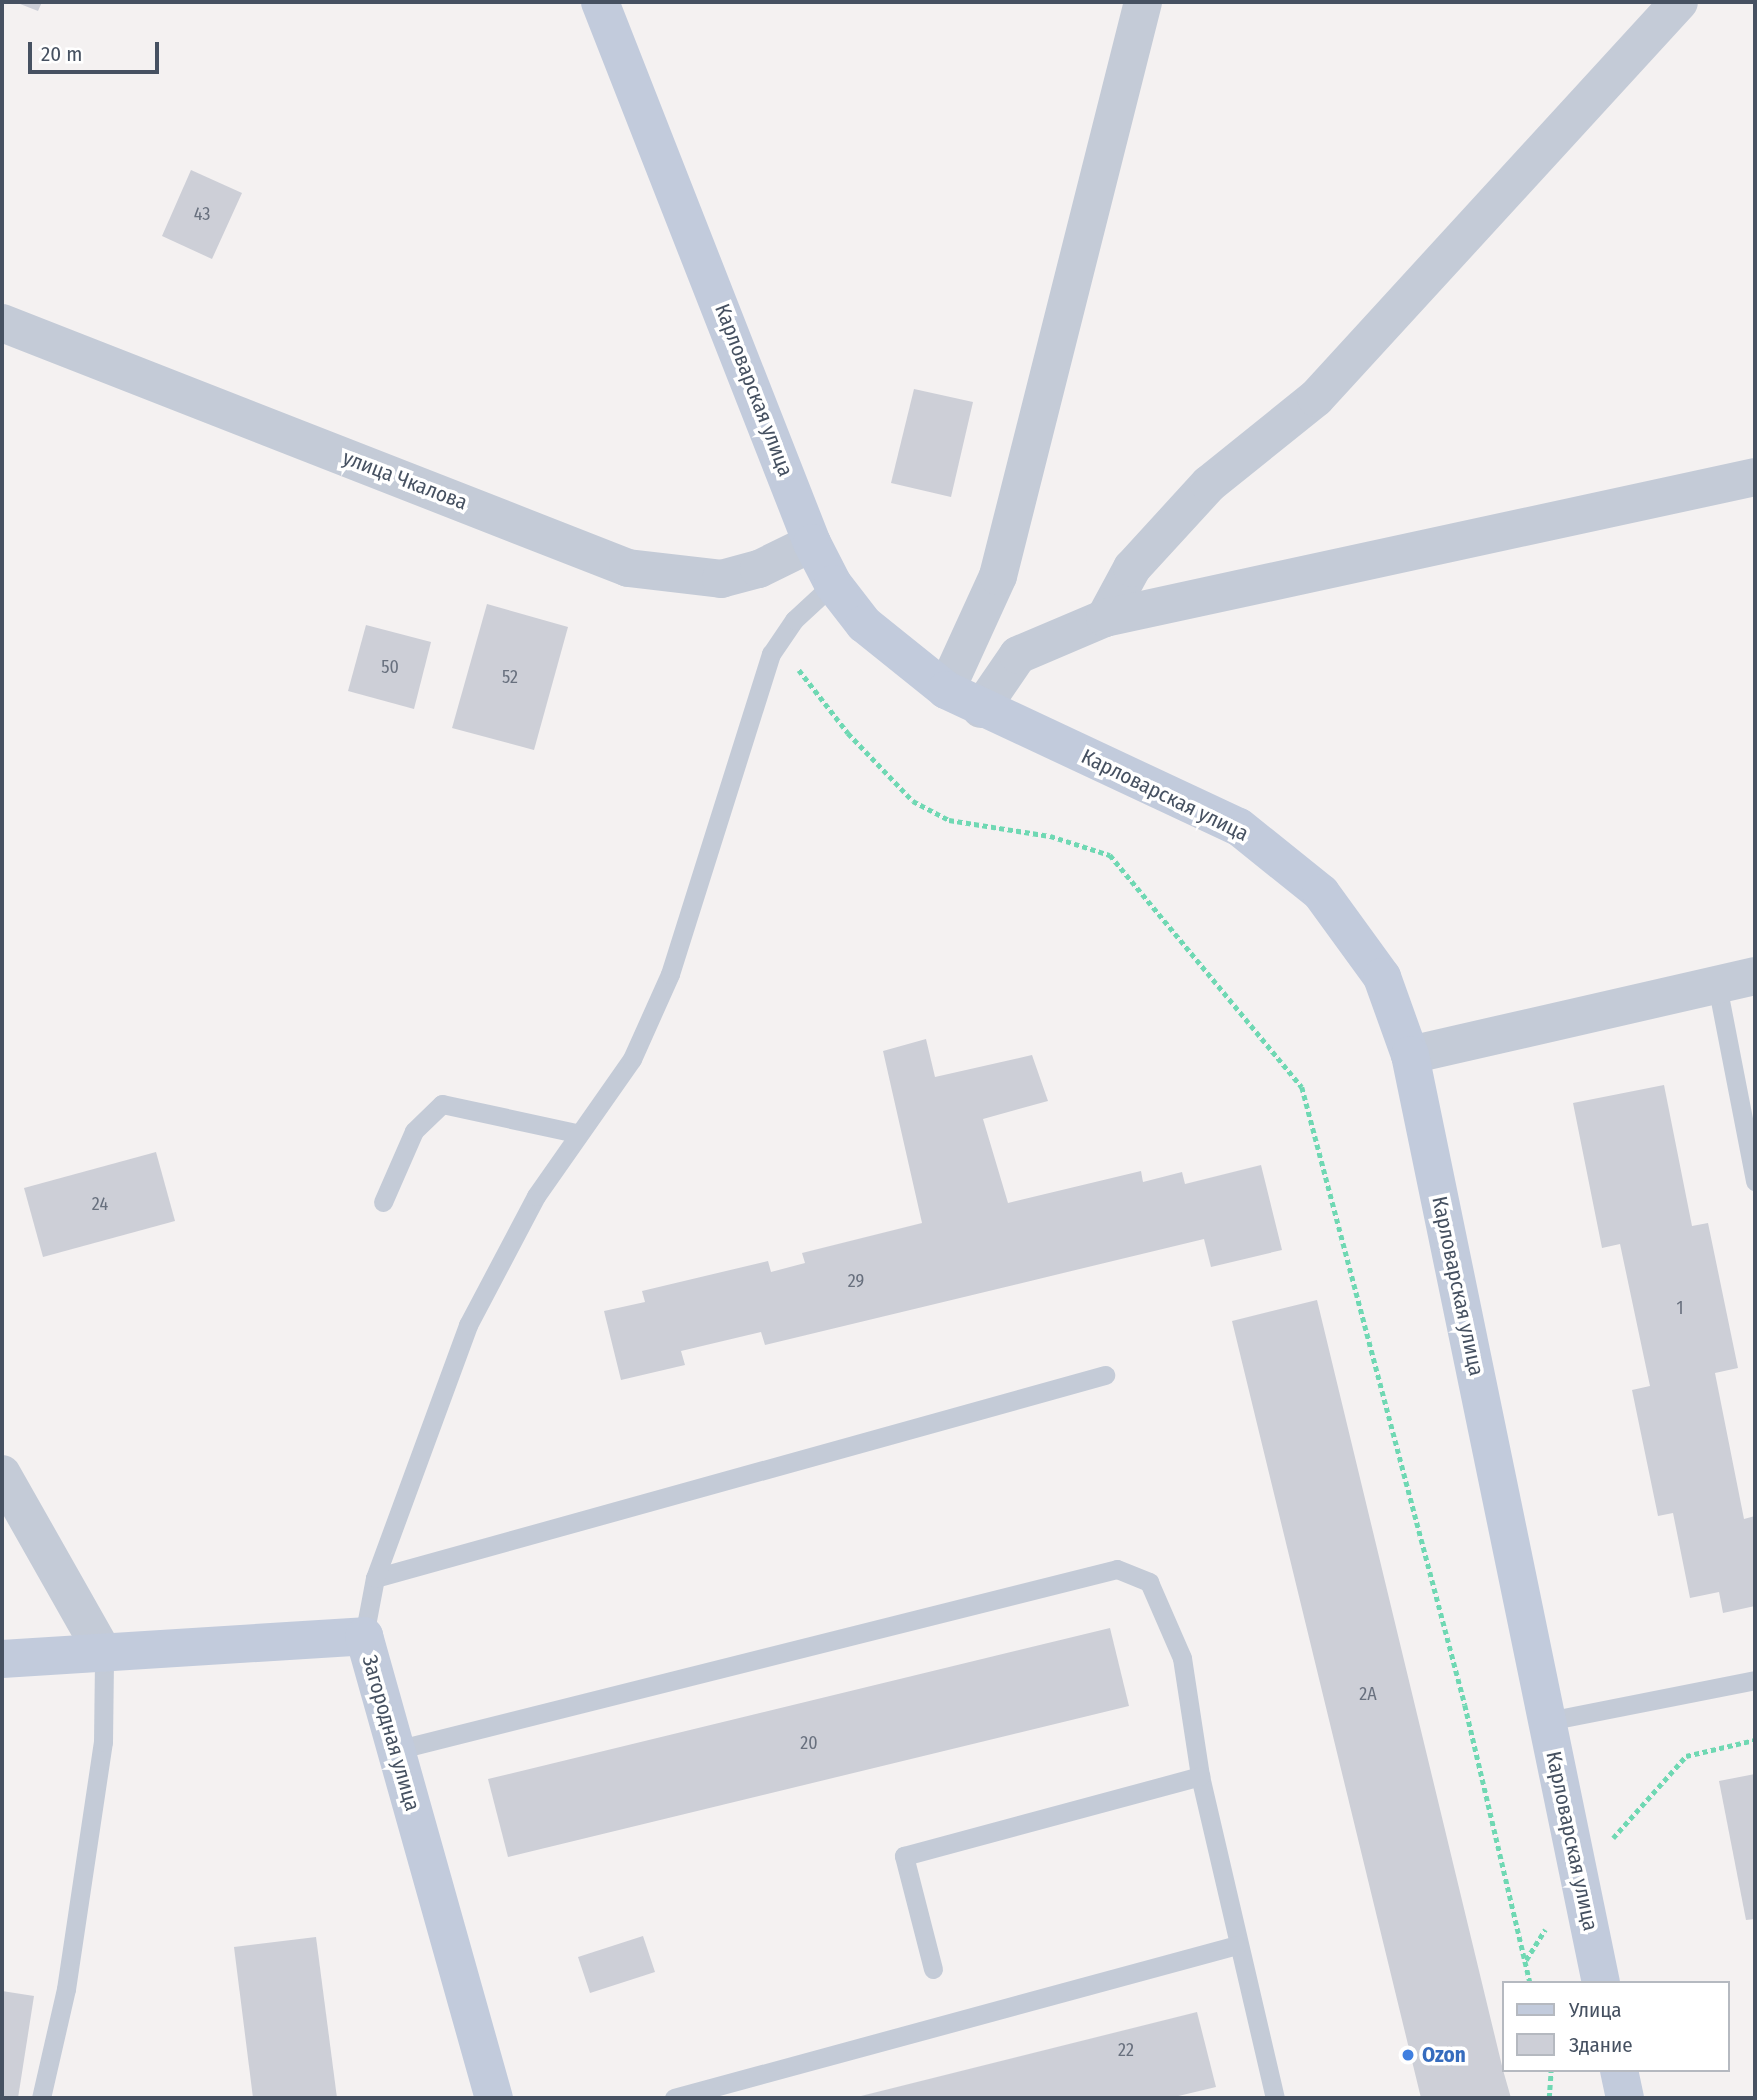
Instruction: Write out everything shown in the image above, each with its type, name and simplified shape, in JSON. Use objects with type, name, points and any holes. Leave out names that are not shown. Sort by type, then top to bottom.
[{"type":"street","name":"Карловарская улица","points":[[600,2],[812,543],[833,584],[901,659],[946,690],[981,709],[1239,827],[1286,860],[1368,954],[1410,1055],[1601,1981]]},
{"type":"street","points":[[946,690],[998,576],[1143,2]]},
{"type":"street","points":[[1105,618],[1132,568],[1209,484],[1316,398],[1679,2]]},
{"type":"street","name":"улица Чкалова","points":[[2,323],[628,568],[720,579],[759,569],[812,543]]},
{"type":"street","points":[[981,709],[1018,655],[1105,618],[1755,477]]},
{"type":"street","points":[[1410,1055],[1755,976]]},
{"type":"street","points":[[2,1474],[104,1654]]},
{"type":"street","name":"Загородная улица","points":[[2,1659],[364,1636],[494,2098]]},
{"type":"street","points":[[1619,2072],[1625,2098]]},
{"type":"lane","points":[[364,1636],[375,1578],[468,1325],[576,1133],[632,1059],[670,974],[771,654],[794,620],[833,584]]},
{"type":"lane","points":[[1717,985],[1755,1181]]},
{"type":"lane","points":[[383,1202],[414,1131],[442,1104],[576,1133]]},
{"type":"lane","points":[[375,1578],[1105,1375]]},
{"type":"lane","points":[[396,1750],[1117,1569],[1149,1582],[1166,1611],[1182,1658],[1200,1776],[1237,1945],[1275,2098]]},
{"type":"lane","points":[[41,2098],[66,1989],[103,1742],[104,1654]]},
{"type":"lane","points":[[1548,1721],[1755,1679]]},
{"type":"lane","points":[[933,1969],[904,1856],[1200,1776]]},
{"type":"lane","points":[[674,2098],[1237,1945]]},
{"type":"path","points":[[771,654],[801,671],[848,733],[913,801],[950,820],[1050,836],[1110,855],[1302,1087],[1465,1705],[1530,1981]]},
{"type":"path","points":[[1686,1756],[1755,1740]]},
{"type":"path","points":[[1549,2098],[1551,2072]]},
{"type":"building","points":[[15,2],[42,2],[38,11]]},
{"type":"building","points":[[191,170],[242,193],[212,259],[162,236]]},
{"type":"building","points":[[914,389],[973,402],[951,497],[891,483]]},
{"type":"building","points":[[487,604],[568,627],[534,750],[452,728]]},
{"type":"building","points":[[366,625],[431,642],[414,709],[348,691]]},
{"type":"building","points":[[926,1039],[935,1077],[1032,1055],[1048,1101],[983,1119],[1008,1203],[1141,1171],[1143,1182],[1182,1172],[1185,1184],[1261,1165],[1282,1250],[1211,1267],[1204,1239],[765,1345],[761,1332],[681,1351],[685,1365],[621,1380],[604,1311],[645,1302],[642,1291],[768,1261],[771,1272],[805,1263],[802,1253],[922,1223],[883,1051]]},
{"type":"building","points":[[1664,1085],[1692,1226],[1708,1223],[1738,1368],[1715,1373],[1744,1519],[1755,1516],[1755,1606],[1723,1613],[1719,1592],[1690,1598],[1673,1513],[1658,1516],[1632,1390],[1650,1386],[1620,1244],[1602,1248],[1573,1103]]},
{"type":"building","points":[[156,1152],[175,1221],[43,1257],[24,1188]]},
{"type":"building","points":[[1317,1300],[1502,2072],[1511,2098],[1421,2098],[1232,1321]]},
{"type":"building","points":[[1110,1628],[1129,1706],[508,1857],[488,1779]]},
{"type":"building","points":[[1755,1774],[1755,1919],[1746,1920],[1719,1781]]},
{"type":"building","points":[[643,1936],[655,1972],[590,1993],[578,1957]]},
{"type":"building","points":[[316,1937],[337,2098],[253,2098],[234,1947]]},
{"type":"building","points":[[2,1991],[34,1996],[18,2098],[2,2098]]},
{"type":"building","points":[[1197,2012],[1216,2087],[1170,2098],[853,2098]]},
{"type":"place","name":"Ozon","points":[[1408,2055]]}]
